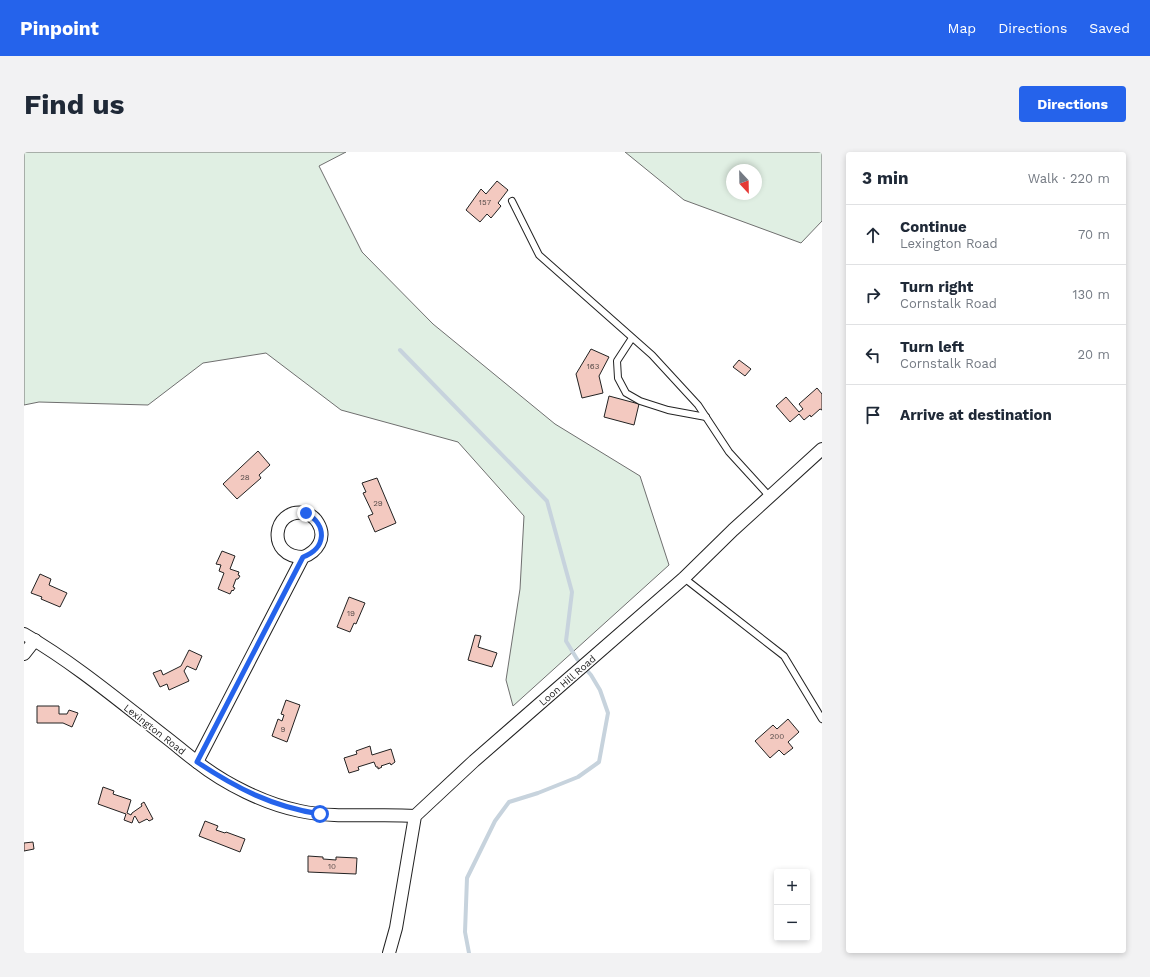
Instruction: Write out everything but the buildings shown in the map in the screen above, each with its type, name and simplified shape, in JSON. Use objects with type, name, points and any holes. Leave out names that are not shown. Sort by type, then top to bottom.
[{"type":"street","name":"Loon Hill Road","points":[[415,816],[474,761],[684,578],[733,530],[822,449]]},
{"type":"street","points":[[197,762],[303,557]]},
{"type":"street","name":"Lexington Road","points":[[24,634],[80,671],[197,762],[220,778],[260,798],[299,811],[320,814],[392,814],[415,816]]},
{"type":"street","points":[[24,654],[35,640]]},
{"type":"street","points":[[389,953],[396,928],[415,816]]},
{"type":"lane","points":[[512,201],[539,255],[652,355],[698,405],[729,452],[770,497]]},
{"type":"lane","points":[[632,338],[617,361],[618,378],[626,394],[640,401],[668,410],[706,417]]},
{"type":"lane","points":[[684,578],[784,656],[822,719]]},
{"type":"green space","points":[[24,152],[346,152],[319,166],[362,252],[433,324],[555,424],[640,476],[669,565],[513,706],[506,680],[520,589],[524,516],[458,442],[341,410],[266,353],[203,363],[148,405],[39,402],[24,405]]},
{"type":"green space","points":[[625,152],[822,152],[822,221],[801,243],[684,200]]},
{"type":"waterway","points":[[400,350],[547,501],[572,592],[566,641],[577,659],[591,675],[600,690],[608,713],[599,762],[578,777],[538,793],[509,802],[495,821],[467,878],[465,932],[469,953]]},
{"type":"route","points":[[306,513],[318,522],[322,536],[320,543],[316,550],[303,557],[197,762],[220,778],[260,798],[299,811],[320,814]]}]
